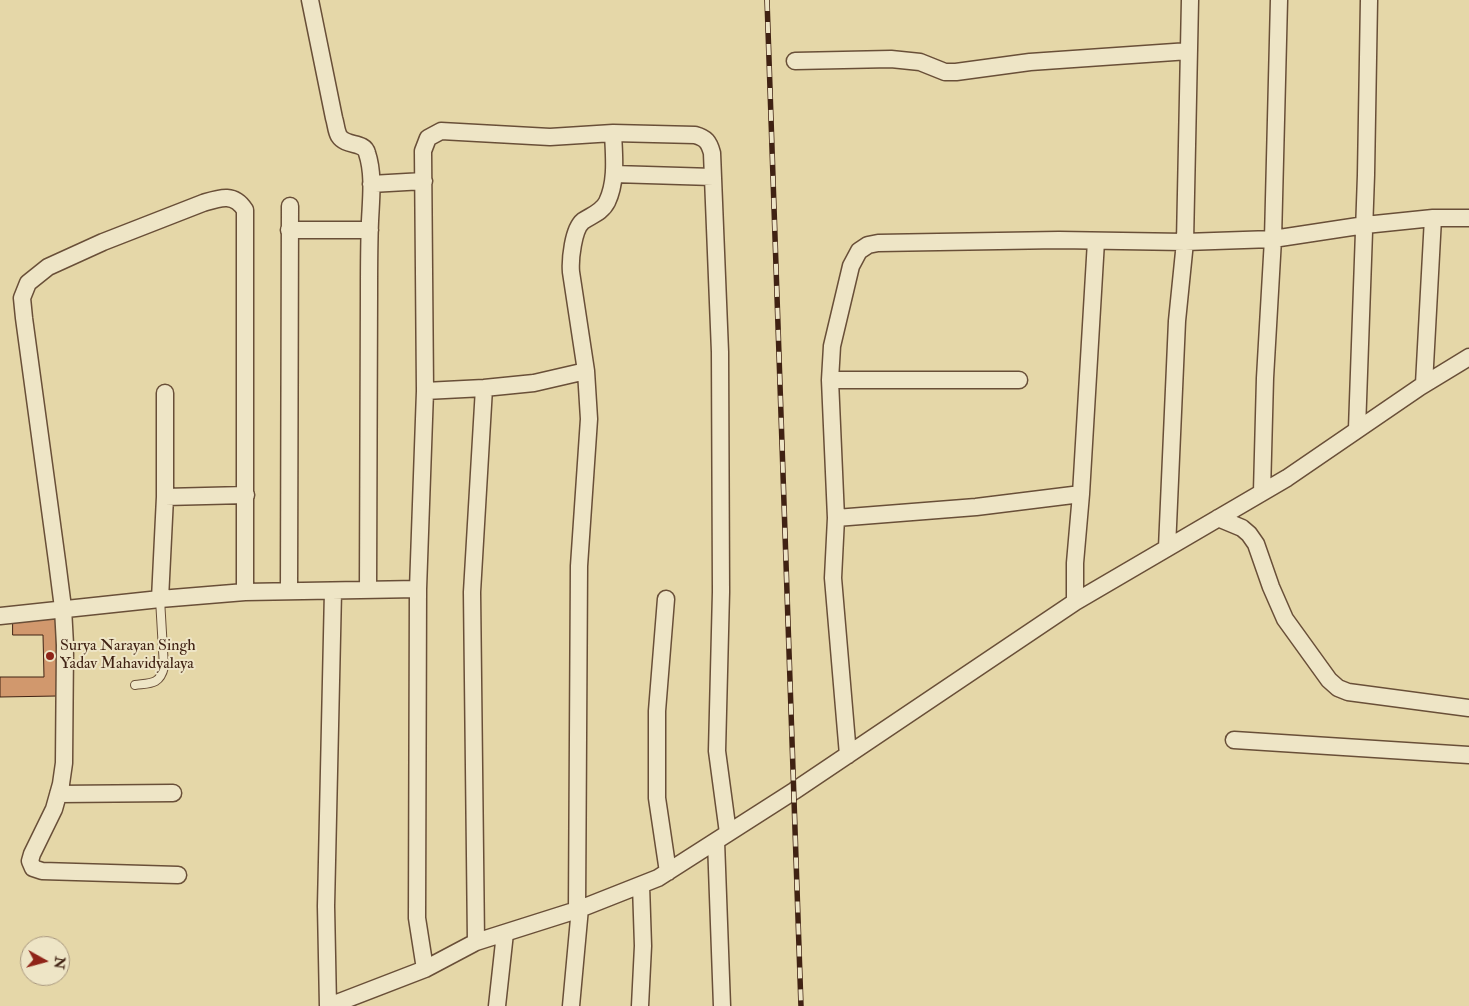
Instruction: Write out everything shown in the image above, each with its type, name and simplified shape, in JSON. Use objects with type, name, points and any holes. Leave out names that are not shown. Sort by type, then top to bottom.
[{"type":"street","points":[[310,0],[334,118],[340,136],[345,142],[362,146],[366,150],[369,163],[371,184],[368,354],[370,484],[368,590]]},
{"type":"street","points":[[1167,548],[1177,321],[1185,242],[1190,0]]},
{"type":"street","points":[[1262,492],[1265,378],[1273,239],[1279,0]]},
{"type":"street","points":[[1357,429],[1365,225],[1369,0]]},
{"type":"street","points":[[795,61],[891,59],[920,62],[945,72],[956,72],[1030,62],[1189,51]]},
{"type":"street","points":[[424,969],[417,918],[418,589],[425,391],[423,150],[428,138],[441,131],[550,137],[613,133],[695,135],[704,138],[710,144],[712,153],[720,352],[721,592],[718,750],[722,837],[722,1006]]},
{"type":"street","points":[[571,1006],[578,909],[579,566],[590,419],[586,371],[570,272],[570,256],[581,222],[600,211],[606,204],[611,192],[614,174],[613,133]]},
{"type":"street","points":[[614,174],[713,176]]},
{"type":"street","points":[[371,184],[424,180]]},
{"type":"street","points":[[178,875],[42,871],[33,868],[30,861],[54,809],[64,763],[65,645],[63,608],[22,298],[28,283],[48,267],[103,242],[220,198],[231,198],[240,203],[244,210],[245,592]]},
{"type":"street","points":[[289,591],[290,206]]},
{"type":"street","points":[[1424,384],[1433,218]]},
{"type":"street","points":[[848,755],[833,578],[836,518],[830,380],[832,346],[851,266],[858,251],[868,245],[897,242],[1185,242],[1273,239],[1365,225],[1433,218],[1469,218]]},
{"type":"street","points":[[289,230],[370,230]]},
{"type":"street","points":[[1076,602],[1075,563],[1096,241]]},
{"type":"street","points":[[333,591],[326,896],[328,1006],[424,969],[476,942],[578,909],[658,878],[848,755],[1076,602],[1286,478],[1424,384],[1469,357]]},
{"type":"street","points":[[425,391],[534,383],[586,371]]},
{"type":"street","points":[[830,380],[1019,380]]},
{"type":"street","points":[[476,942],[472,592],[484,388]]},
{"type":"street","points":[[160,599],[165,497],[165,393]]},
{"type":"street","points":[[836,518],[976,507],[1081,494]]},
{"type":"street","points":[[165,497],[246,495]]},
{"type":"street","points":[[1218,518],[1242,528],[1249,534],[1256,544],[1285,620],[1329,680],[1338,688],[1348,692],[1372,696],[1469,708]]},
{"type":"street","points":[[0,616],[63,608],[245,592],[418,589]]},
{"type":"street","points":[[666,599],[657,710],[658,798],[668,872]]},
{"type":"street","points":[[1234,740],[1469,755]]},
{"type":"street","points":[[58,794],[173,793]]},
{"type":"street","points":[[640,1006],[643,946],[641,884]]},
{"type":"street","points":[[497,1006],[505,932]]},
{"type":"lane","points":[[135,686],[156,682],[162,675],[164,667],[160,599]]},
{"type":"building","name":"Surya Narayan Singh Yadav Mahavidyalaya","points":[[13,619],[56,619],[57,696],[0,697],[0,677],[44,677],[43,635],[13,635]]},
{"type":"railway","points":[[767,0],[801,1006]]},
{"type":"place","name":"Surya Narayan Singh Yadav Mahavidyalaya","points":[[50,656]]}]
